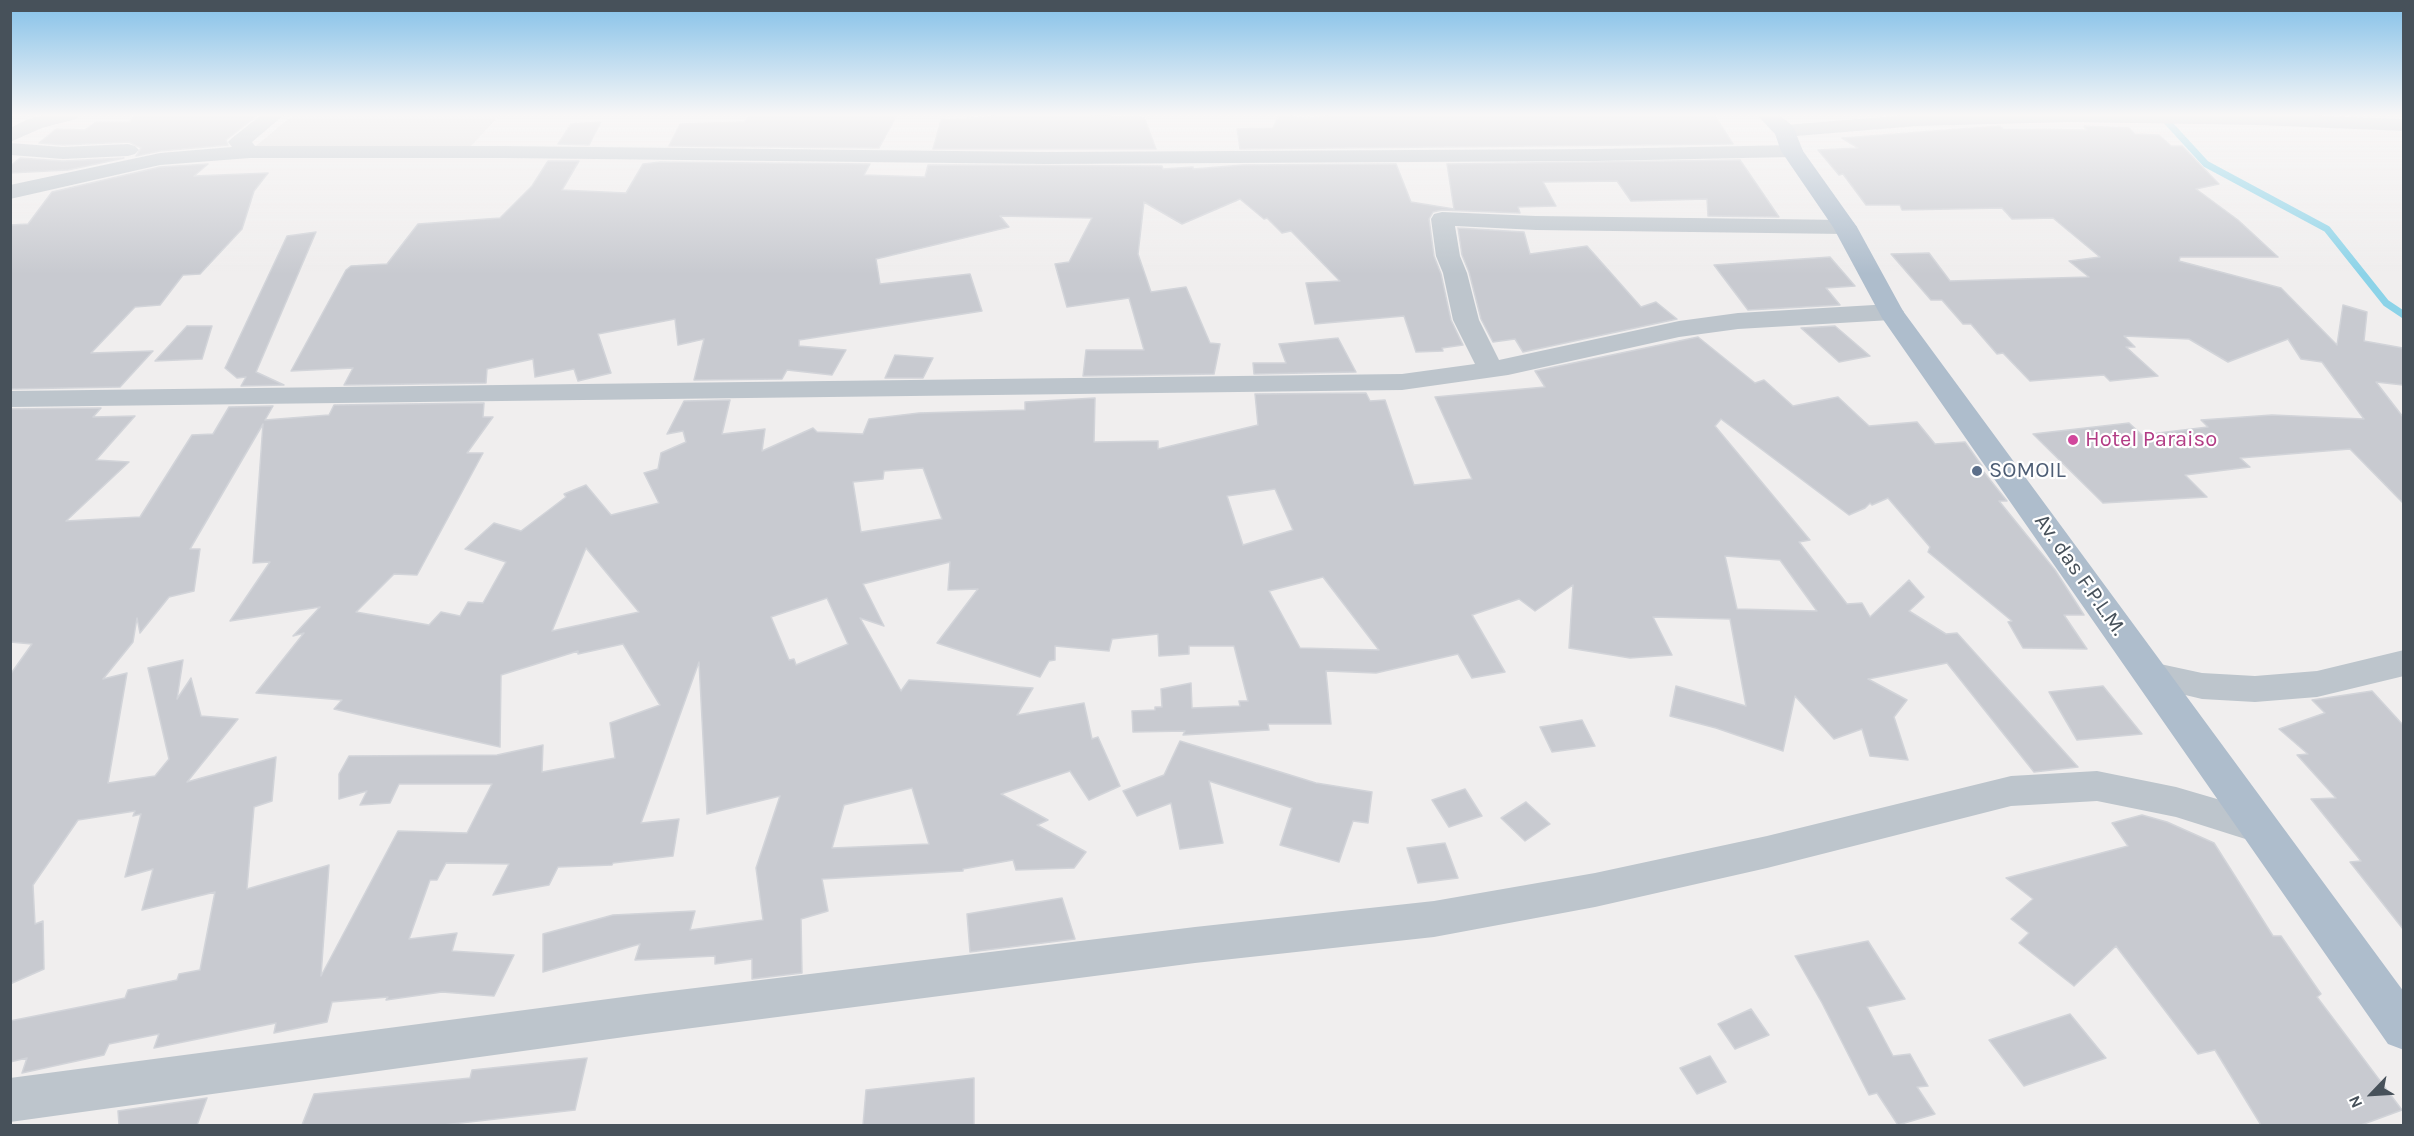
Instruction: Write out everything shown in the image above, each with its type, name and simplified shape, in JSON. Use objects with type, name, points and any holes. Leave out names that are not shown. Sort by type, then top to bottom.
[{"type":"main road","name":"Av. das F.P.L.M.","points":[[1805,168],[1845,227],[1891,312],[2403,1029]]},
{"type":"street","points":[[10,192],[119,168]]},
{"type":"street","points":[[1491,370],[1466,320],[1455,273],[1448,256],[1442,219],[1845,227]]},
{"type":"street","points":[[10,399],[1379,382],[1446,377],[1491,370],[1679,329],[1750,320],[1891,312]]},
{"type":"street","points":[[2151,675],[2202,686],[2255,689],[2317,684],[2403,663]]},
{"type":"street","points":[[10,1100],[646,1014],[1195,945],[1434,919],[1595,890],[1767,852],[2011,791],[2097,786],[2176,802],[2258,827]]},
{"type":"building","points":[[10,168],[77,168],[68,170],[10,173]]},
{"type":"building","points":[[156,168],[203,168],[194,176],[268,173],[254,191],[242,229],[200,274],[183,275],[160,305],[135,307],[91,353],[153,351],[120,387],[10,389],[10,225],[28,224],[52,192]]},
{"type":"building","points":[[544,168],[575,168],[562,190],[626,193],[641,168],[868,168],[864,175],[925,177],[927,168],[1398,168],[1411,202],[1454,209],[1448,168],[1745,168],[1779,217],[1708,216],[1707,199],[1631,201],[1617,181],[1543,182],[1556,206],[1518,207],[1520,213],[1442,210],[1433,212],[1429,219],[1434,256],[1441,274],[1451,320],[1463,345],[1442,348],[1443,351],[1416,352],[1404,316],[1315,324],[1306,283],[1340,281],[1291,231],[1282,233],[1267,218],[1264,219],[1240,199],[1182,224],[1144,202],[1138,254],[1151,292],[1186,287],[1210,343],[1220,344],[1214,374],[1083,376],[1086,350],[1144,350],[1129,298],[1067,307],[1055,264],[1069,262],[1092,218],[1000,216],[1009,227],[876,259],[880,284],[970,274],[982,311],[799,340],[799,346],[846,350],[832,375],[787,370],[782,379],[694,380],[704,339],[678,345],[675,319],[598,334],[611,373],[578,381],[574,369],[535,377],[533,359],[487,369],[486,383],[344,385],[353,368],[291,371],[346,270],[351,266],[387,264],[418,224],[500,218],[532,186]]},
{"type":"building","points":[[1833,168],[2203,168],[2219,184],[2196,189],[2238,220],[2278,257],[2180,257],[2179,261],[2281,288],[2337,345],[2343,305],[2367,312],[2364,341],[2403,348],[2403,385],[2376,382],[2403,417],[2403,503],[2350,449],[2240,458],[2250,467],[2185,475],[2207,497],[2103,503],[2033,434],[2129,423],[2142,435],[2208,427],[2201,420],[2272,415],[2364,419],[2322,362],[2301,359],[2288,339],[2228,362],[2189,339],[2124,336],[2135,347],[2126,347],[2158,376],[2110,381],[2104,375],[2030,381],[2003,353],[1997,354],[1971,324],[1963,324],[1942,300],[1931,300],[1891,254],[1929,253],[1950,281],[2089,277],[2069,261],[2100,257],[2053,218],[2012,219],[2002,208],[1902,210],[1900,205],[1866,205],[1843,174],[1839,175]]},
{"type":"building","points":[[1458,228],[1524,232],[1530,254],[1587,246],[1641,307],[1656,302],[1677,319],[1523,352],[1515,339],[1493,342],[1481,319],[1469,272],[1462,255]]},
{"type":"building","points":[[316,232],[256,372],[284,385],[241,386],[246,377],[237,378],[225,368],[287,236]]},
{"type":"building","points":[[1830,257],[1855,286],[1826,288],[1840,305],[1748,310],[1714,265]]},
{"type":"building","points":[[187,326],[212,326],[202,359],[155,361]]},
{"type":"building","points":[[1835,326],[1870,356],[1839,362],[1801,328]]},
{"type":"building","points":[[1698,337],[1755,383],[1764,380],[1793,406],[1838,397],[1869,426],[1917,422],[1935,444],[1965,442],[1982,466],[1979,466],[2007,501],[1999,501],[2055,570],[2084,615],[2064,615],[2087,649],[2023,648],[2008,622],[2012,621],[1928,552],[1930,547],[1888,498],[1872,505],[1870,503],[1865,508],[1849,515],[1721,419],[1715,426],[1810,540],[1799,542],[1847,604],[1862,603],[1870,617],[1909,580],[1924,597],[1909,611],[1946,634],[1957,633],[2078,767],[2034,772],[1947,663],[1868,679],[1907,700],[1894,717],[1908,760],[1870,756],[1862,729],[1834,739],[1795,696],[1783,751],[1716,728],[1670,716],[1676,686],[1746,706],[1730,619],[1653,617],[1672,655],[1630,658],[1569,648],[1573,585],[1535,611],[1519,599],[1472,615],[1505,672],[1472,678],[1458,654],[1376,673],[1326,671],[1331,724],[1268,724],[1269,730],[1183,735],[1185,731],[1133,732],[1132,711],[1155,710],[1155,707],[1162,707],[1161,689],[1191,683],[1192,708],[1240,706],[1239,701],[1248,701],[1234,646],[1189,646],[1189,654],[1159,656],[1158,634],[1112,639],[1109,651],[1055,646],[1055,660],[1049,661],[1040,677],[937,643],[978,589],[948,590],[950,562],[863,584],[884,626],[860,618],[901,691],[909,680],[1033,688],[1017,715],[1084,703],[1092,739],[1098,737],[1120,786],[1089,800],[1070,771],[1001,794],[1048,820],[1037,825],[1086,852],[1074,868],[1016,870],[1013,860],[963,869],[963,871],[822,879],[828,911],[801,919],[802,973],[752,979],[752,959],[715,964],[715,956],[635,960],[640,944],[543,972],[543,934],[613,915],[695,911],[690,930],[763,920],[756,868],[780,796],[707,814],[699,662],[641,823],[679,819],[673,856],[613,863],[612,865],[558,867],[549,885],[493,895],[509,864],[446,863],[437,880],[430,880],[409,939],[457,933],[452,951],[514,955],[494,996],[442,992],[386,1000],[388,997],[332,1002],[327,1022],[274,1033],[276,1023],[154,1048],[159,1034],[109,1044],[104,1055],[22,1073],[27,1058],[10,1062],[10,1021],[125,998],[128,990],[177,980],[179,974],[200,970],[215,892],[142,910],[153,869],[125,877],[141,814],[133,816],[135,811],[78,820],[33,885],[35,924],[43,921],[44,969],[10,984],[10,675],[32,644],[10,642],[10,409],[101,408],[93,417],[135,416],[96,460],[129,462],[66,521],[140,517],[192,435],[213,434],[229,407],[273,406],[265,420],[329,415],[334,405],[484,403],[483,417],[493,417],[467,453],[483,453],[417,575],[394,574],[356,612],[429,625],[441,612],[460,616],[468,602],[483,603],[506,562],[465,549],[494,523],[521,531],[566,497],[564,494],[586,485],[611,515],[659,503],[644,473],[658,469],[661,453],[686,442],[683,431],[667,434],[684,401],[730,400],[722,434],[765,429],[762,451],[813,428],[817,432],[863,434],[869,419],[919,413],[1025,410],[1025,402],[1095,398],[1094,442],[1158,441],[1158,449],[1258,425],[1255,394],[1366,393],[1370,401],[1385,400],[1414,485],[1472,479],[1435,397],[1545,387],[1535,371]],"holes":[[[263,424],[253,563],[270,562],[230,621],[320,607],[293,636],[304,633],[256,693],[342,700],[334,709],[500,747],[501,675],[578,651],[578,654],[623,644],[660,705],[610,723],[615,758],[542,772],[543,745],[497,755],[349,756],[339,774],[339,799],[367,791],[360,805],[390,803],[399,784],[492,784],[467,833],[398,831],[321,976],[329,865],[247,889],[254,807],[272,801],[276,757],[187,782],[238,719],[201,716],[191,678],[177,699],[183,660],[148,668],[169,759],[155,776],[108,783],[127,673],[103,679],[133,642],[137,618],[140,633],[169,597],[194,591],[200,549],[190,549]],[[923,468],[942,519],[861,532],[853,482],[883,479],[884,471]],[[1275,489],[1293,530],[1243,545],[1227,496]],[[586,548],[639,612],[552,631]],[[1725,556],[1780,560],[1817,611],[1737,609]],[[1323,577],[1379,650],[1300,648],[1269,591]],[[827,598],[848,644],[796,665],[794,659],[789,660],[771,617]],[[912,788],[929,844],[832,848],[844,805]]]},
{"type":"building","points":[[1338,338],[1356,372],[1254,374],[1253,363],[1286,363],[1279,344]]},
{"type":"building","points":[[895,355],[933,358],[923,378],[885,378]]},
{"type":"building","points":[[2103,686],[2142,734],[2077,740],[2049,692]]},
{"type":"building","points":[[2372,691],[2403,725],[2403,929],[2350,862],[2361,861],[2311,799],[2336,798],[2297,755],[2308,754],[2279,729],[2325,713],[2312,700]]},
{"type":"building","points":[[1582,720],[1595,746],[1552,752],[1540,727]]},
{"type":"building","points":[[1180,741],[1316,783],[1372,792],[1368,823],[1353,821],[1339,862],[1280,845],[1292,808],[1209,781],[1223,843],[1180,849],[1171,803],[1137,816],[1123,791],[1164,775]]},
{"type":"building","points":[[1465,789],[1482,816],[1449,827],[1432,800]]},
{"type":"building","points":[[1526,802],[1550,824],[1525,841],[1501,818]]},
{"type":"building","points":[[2142,815],[2167,822],[2214,843],[2273,936],[2281,936],[2321,994],[2317,997],[2402,1110],[2361,1125],[2261,1125],[2215,1050],[2198,1054],[2116,946],[2074,986],[2019,943],[2029,933],[2011,919],[2033,899],[2006,878],[2128,846],[2112,823]]},
{"type":"building","points":[[1445,843],[1458,878],[1418,883],[1407,848]]},
{"type":"building","points":[[1062,898],[1075,939],[970,952],[967,914]]},
{"type":"building","points":[[1868,941],[1905,999],[1867,1007],[1893,1056],[1910,1054],[1928,1086],[1917,1087],[1935,1114],[1898,1125],[1877,1093],[1869,1095],[1795,956]]},
{"type":"building","points":[[1751,1009],[1769,1035],[1735,1049],[1718,1024]]},
{"type":"building","points":[[2070,1014],[2106,1058],[2024,1086],[1989,1040]]},
{"type":"building","points":[[1710,1056],[1726,1082],[1697,1094],[1680,1068]]},
{"type":"building","points":[[587,1058],[575,1110],[443,1125],[302,1125],[314,1094],[470,1078],[472,1070]]},
{"type":"building","points":[[974,1078],[974,1125],[863,1125],[866,1090]]},
{"type":"building","points":[[207,1098],[197,1125],[119,1125],[118,1111]]},
{"type":"waterway","points":[[2213,168],[2327,229],[2386,303],[2404,315]]},
{"type":"place","name":"Hotel Paraiso","points":[[2073,440]]},
{"type":"place","name":"SOMOIL","points":[[1977,471]]}]
